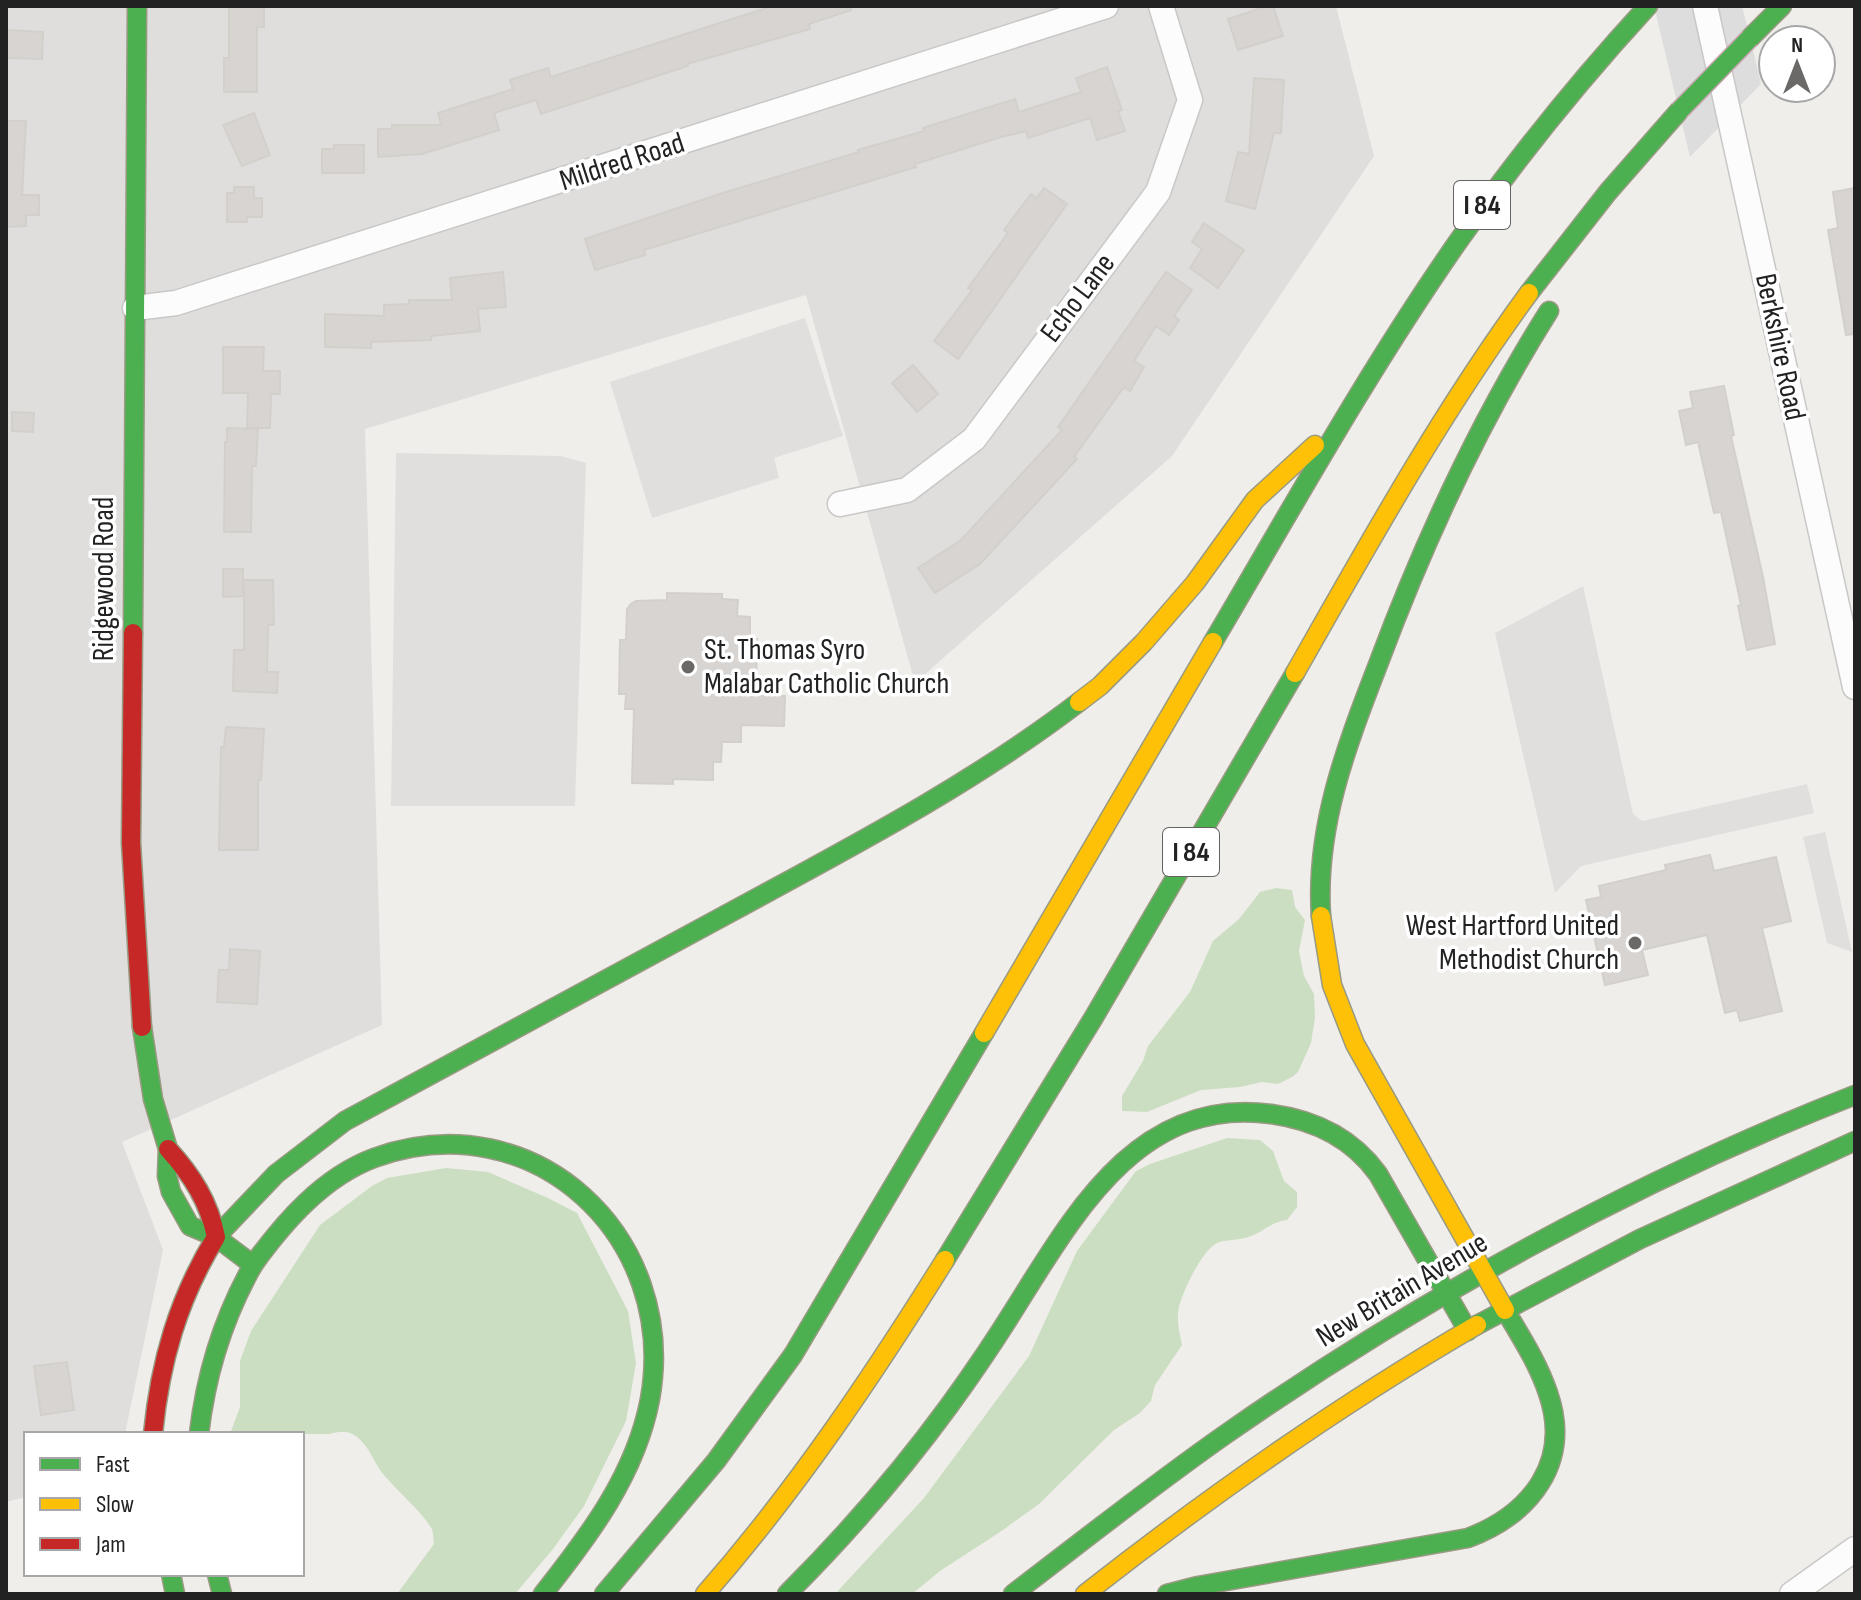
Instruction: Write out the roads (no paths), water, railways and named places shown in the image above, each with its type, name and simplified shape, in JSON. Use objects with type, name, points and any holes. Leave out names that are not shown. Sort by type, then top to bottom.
[{"type":"main road","name":"Ridgewood Road","points":[[137,6],[132,902],[141,1032],[153,1099],[168,1149],[168,1184],[186,1221],[197,1230],[216,1237],[253,1265]]},
{"type":"main road","name":"I 84","points":[[604,1594],[720,1458],[771,1389],[817,1318],[1342,423],[1422,293],[1494,189],[1577,84],[1648,6]]},
{"type":"main road","name":"I 84","points":[[705,1594],[796,1483],[889,1351],[1100,1010],[1420,454],[1469,377],[1545,270],[1646,148],[1782,6]]},
{"type":"main road","points":[[1613,216],[1646,148]]},
{"type":"main road","points":[[1167,1594],[1488,1532],[1516,1515],[1534,1495],[1547,1470],[1553,1450],[1554,1420],[1545,1383],[1377,1087],[1338,1003],[1327,966],[1322,933],[1321,862],[1328,812],[1343,760],[1428,536],[1474,438],[1512,368],[1556,300]]},
{"type":"main road","points":[[153,1432],[160,1372],[172,1325],[189,1284],[216,1237],[279,1170],[345,1121],[818,865],[961,783],[1041,731],[1100,686],[1136,650],[1195,583],[1255,500],[1287,468],[1342,423]]},
{"type":"main road","name":"New Britain Avenue","points":[[1013,1594],[1225,1435],[1339,1359],[1484,1274],[1640,1190],[1855,1095]]},
{"type":"main road","points":[[787,1594],[859,1519],[915,1451],[981,1360],[1052,1248],[1091,1195],[1138,1148],[1175,1126],[1216,1113],[1258,1113],[1315,1124],[1341,1137],[1364,1156],[1377,1173],[1468,1331]]},
{"type":"main road","points":[[1085,1594],[1300,1435],[1468,1331],[1674,1221],[1855,1141]]},
{"type":"main road","points":[[199,1432],[205,1391],[223,1324],[237,1293],[253,1265],[295,1214],[336,1178],[375,1158],[417,1146],[461,1143],[491,1147],[520,1156],[562,1176],[595,1203],[622,1240],[645,1294],[654,1345],[653,1383],[642,1429],[622,1480],[588,1536],[543,1594]]},
{"type":"main road","name":"Ridgewood Road","points":[[168,1149],[191,1173],[209,1209],[216,1237]]},
{"type":"street","name":"Mildred Road","points":[[135,308],[176,303],[1106,6]]},
{"type":"street","name":"Echo Lane","points":[[840,504],[907,490],[974,439],[1158,192],[1190,100],[1161,6]]},
{"type":"street","name":"Berkshire Road","points":[[1705,6],[1855,687]]},
{"type":"street","points":[[1792,1594],[1855,1549]]},
{"type":"place","name":"St. Thomas Syro Malabar Catholic Church","points":[[688,667]]},
{"type":"place","name":"West Hartford United Methodist Church","points":[[1635,943]]}]
